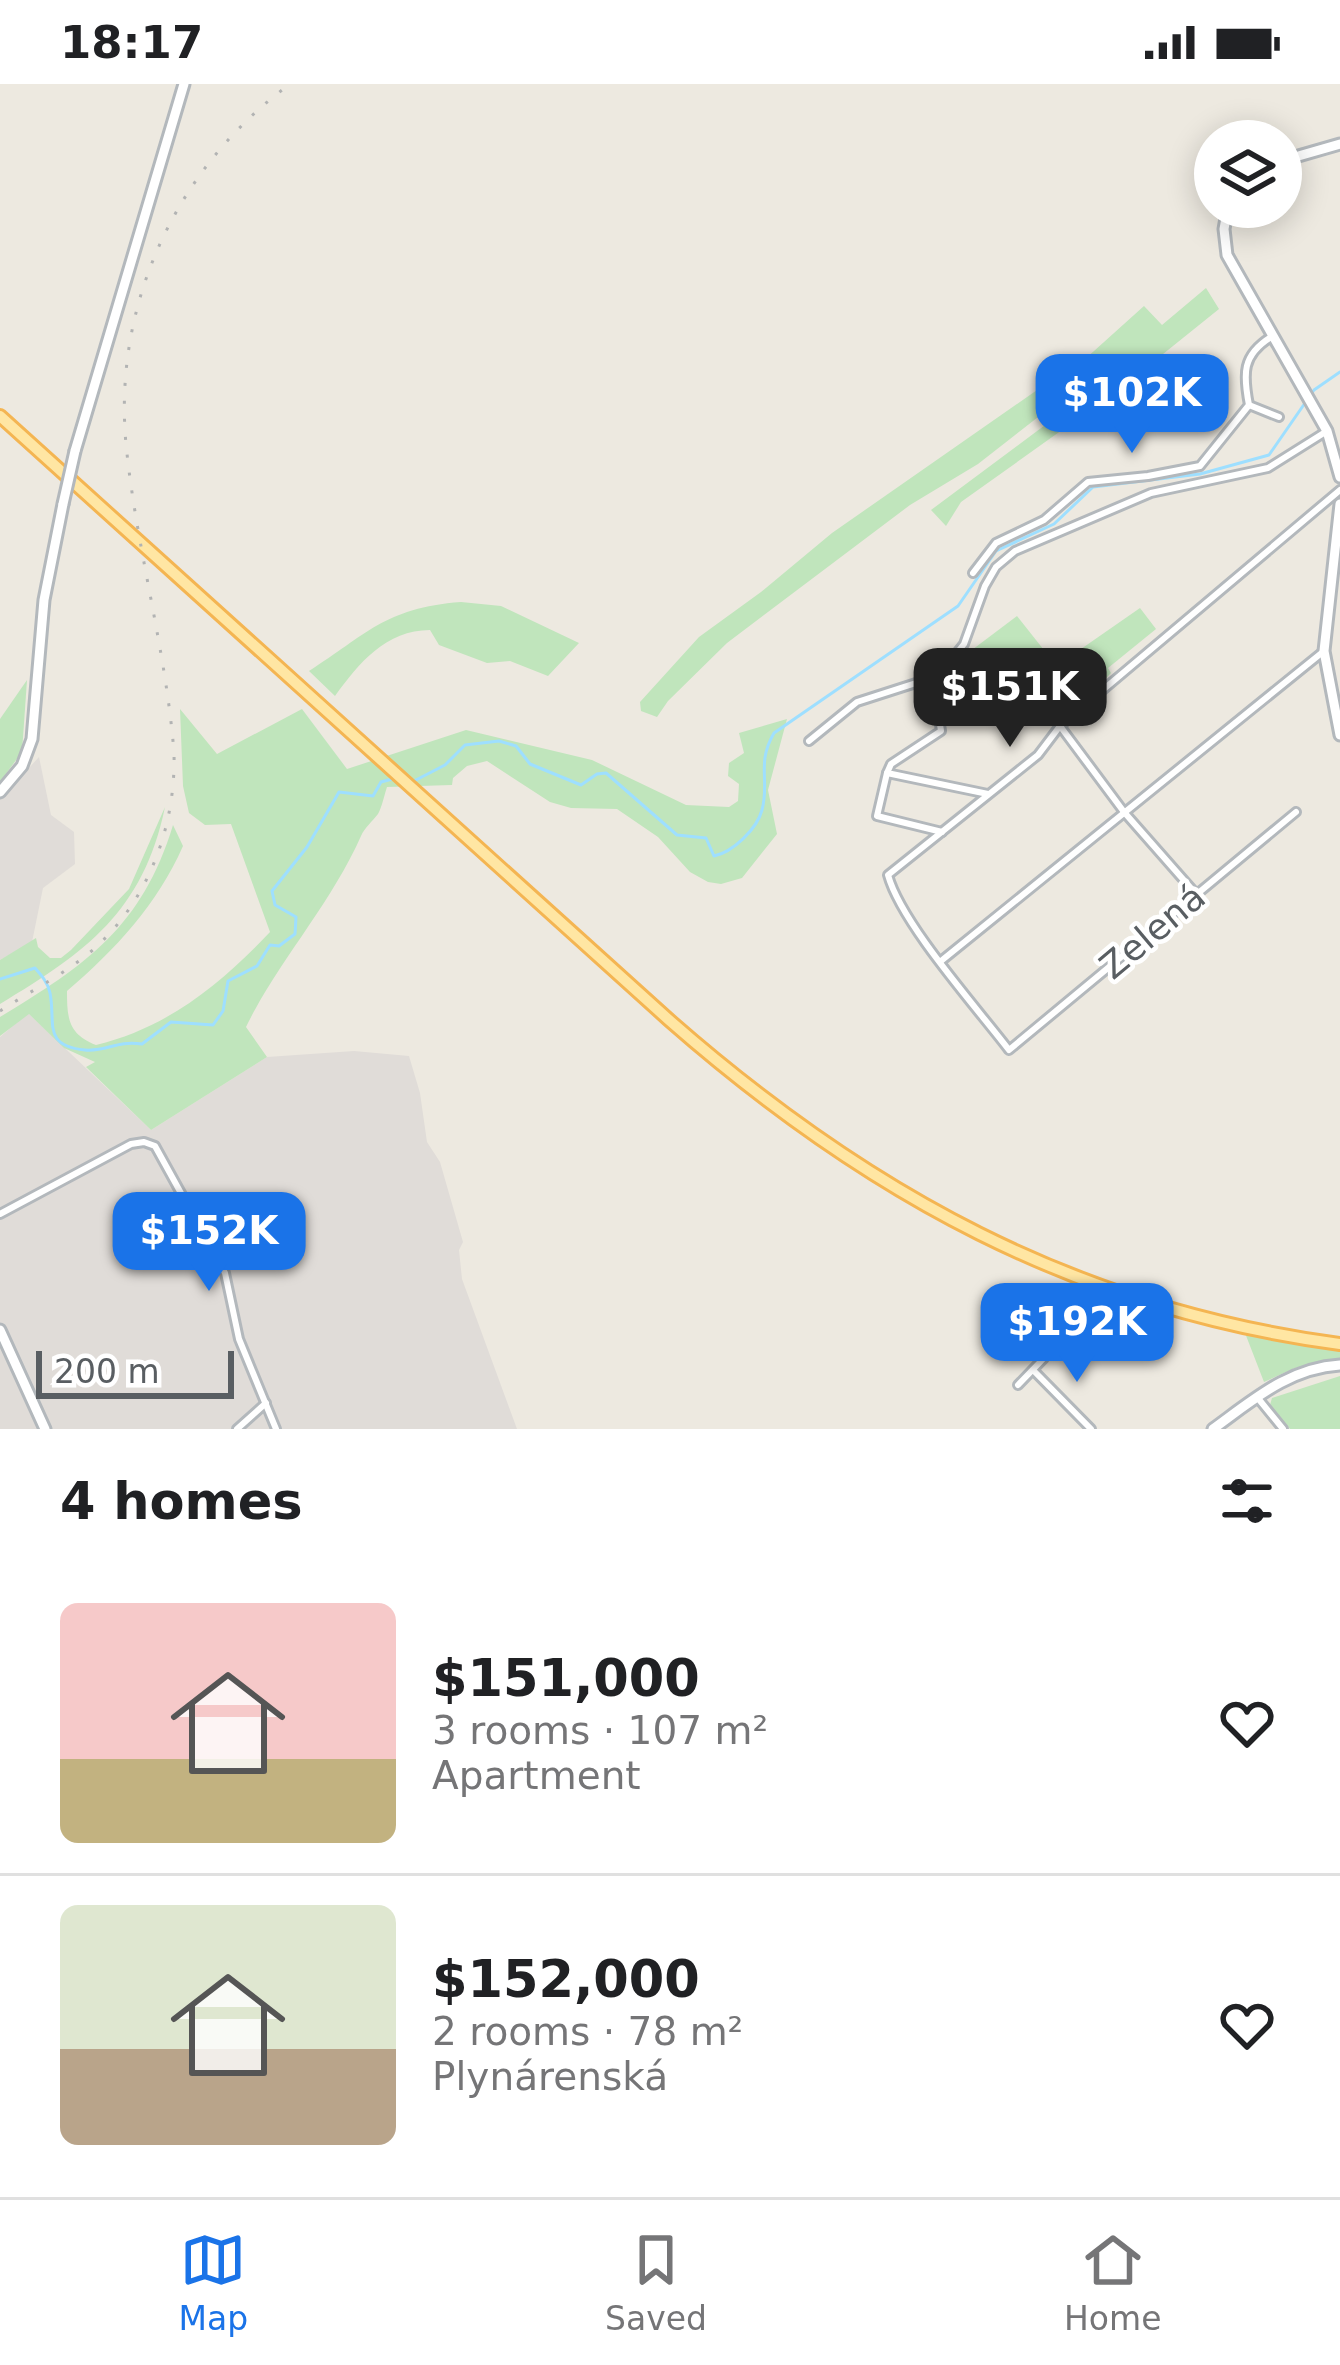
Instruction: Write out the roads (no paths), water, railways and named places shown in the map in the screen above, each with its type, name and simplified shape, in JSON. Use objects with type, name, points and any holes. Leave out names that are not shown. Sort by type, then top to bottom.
[{"type":"main road","points":[[0,416],[744,1085],[827,1147],[895,1190],[994,1242],[1123,1293],[1240,1326],[1340,1343]]},
{"type":"street","points":[[0,792],[28,754],[44,600],[75,451],[184,84]]},
{"type":"street","points":[[1302,154],[1340,144]]},
{"type":"street","points":[[1224,228],[1227,255],[1328,430],[1340,477]]},
{"type":"street","points":[[809,741],[857,702],[916,683],[964,644],[996,567],[1042,531],[1092,480],[1199,466],[1250,405],[1245,366],[1252,350],[1271,337]]},
{"type":"street","points":[[1250,405],[1279,417]]},
{"type":"street","points":[[973,573],[996,543],[1151,493],[1268,468],[1328,430]]},
{"type":"street","points":[[1324,651],[941,962],[892,890],[888,875],[1038,754],[1060,726],[1340,490]]},
{"type":"street","points":[[1340,504],[1324,651],[1340,735]]},
{"type":"street","points":[[932,671],[941,731],[891,764],[877,816],[941,832]]},
{"type":"street","points":[[1060,726],[1124,812],[1196,894]]},
{"type":"street","points":[[887,773],[988,794]]},
{"type":"street","name":"Zelená","points":[[941,962],[1009,1050],[1297,812]]},
{"type":"street","points":[[0,1214],[131,1144],[155,1146],[220,1260],[239,1339],[276,1429]]},
{"type":"street","points":[[0,1330],[45,1429]]},
{"type":"street","points":[[1018,1385],[1044,1358]]},
{"type":"street","points":[[1214,1429],[1301,1372],[1340,1365]]},
{"type":"street","points":[[1033,1370],[1091,1429]]},
{"type":"street","points":[[1257,1397],[1283,1429]]},
{"type":"street","points":[[237,1429],[266,1403]]},
{"type":"waterway","points":[[405,775],[414,781],[445,765],[465,745],[499,741],[516,746],[530,764],[581,785],[606,773],[677,835],[706,838],[714,856],[721,854],[743,839],[759,817],[764,763],[774,733],[958,606],[996,551],[1054,524],[1093,487],[1200,474],[1269,455],[1314,390],[1340,372]]},
{"type":"waterway","points":[[0,979],[35,968],[49,989],[57,1038],[71,1048],[142,1044],[171,1022],[213,1025],[223,1011],[228,981],[257,966],[270,945],[279,946],[295,934],[296,917],[275,905],[272,891],[307,847],[339,792],[373,796],[381,782],[396,778]]},
{"type":"railway","points":[[0,1011],[78,962],[109,934],[142,889],[163,837],[174,753],[126,444],[130,340],[142,290],[185,197],[215,155],[290,84]]}]
